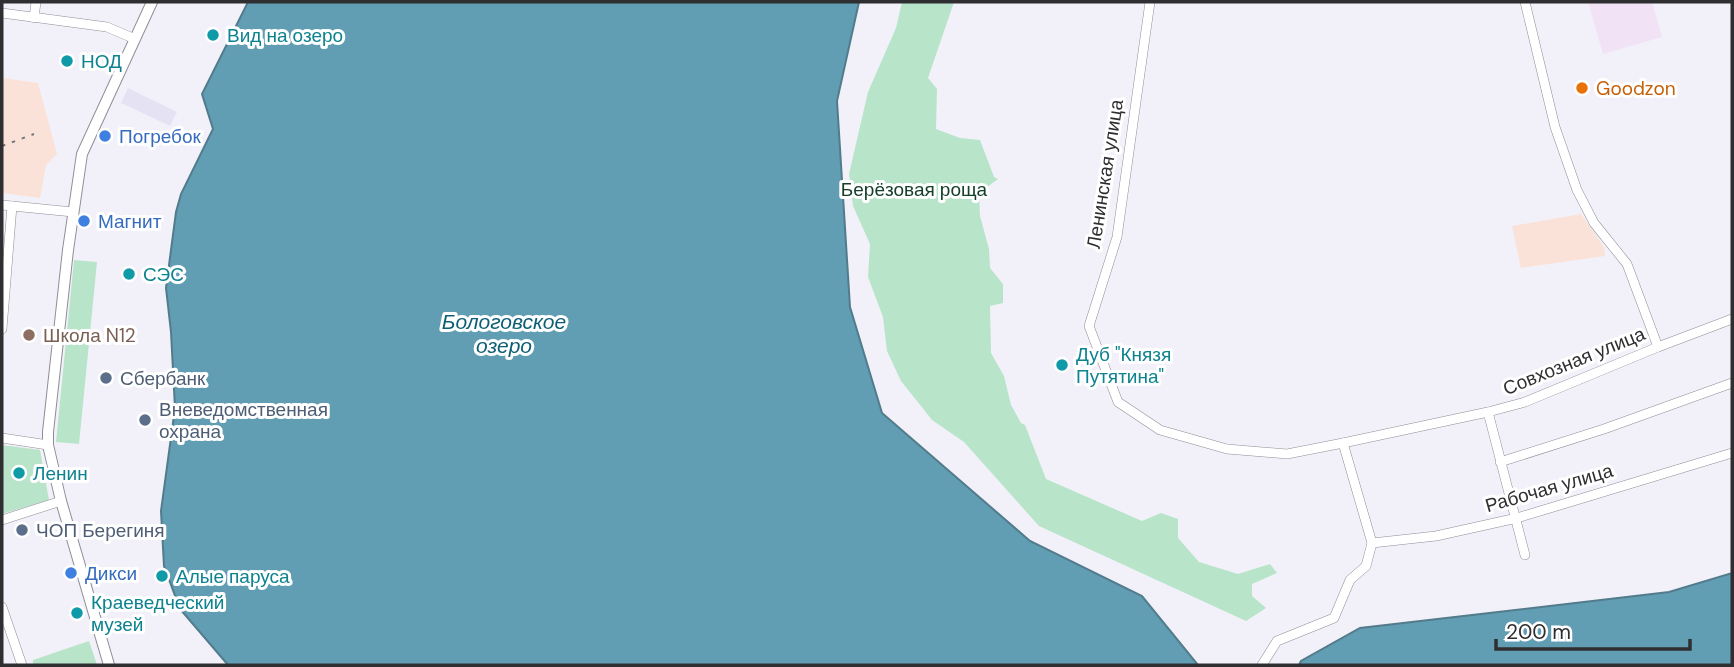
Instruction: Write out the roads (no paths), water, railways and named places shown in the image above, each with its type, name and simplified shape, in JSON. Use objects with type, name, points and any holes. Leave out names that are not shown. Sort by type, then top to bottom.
[{"type":"main road","points":[[109,665],[61,501],[48,445],[73,212],[82,154],[152,2]]},
{"type":"street","points":[[34,18],[36,2]]},
{"type":"street","name":"Ленинская улица","points":[[1150,2],[1117,237],[1089,326],[1118,402],[1160,430],[1227,449],[1287,454],[1343,443]]},
{"type":"street","points":[[1525,2],[1555,127],[1577,190],[1594,223],[1627,264],[1658,346]]},
{"type":"street","points":[[2,13],[107,27],[135,38]]},
{"type":"street","points":[[2,329],[7,206],[73,212]]},
{"type":"street","name":"Совхозная улица","points":[[1343,443],[1525,402],[1658,346],[1732,319]]},
{"type":"street","points":[[1500,462],[1604,429],[1732,383]]},
{"type":"street","points":[[1488,412],[1525,555]]},
{"type":"street","points":[[2,438],[48,445]]},
{"type":"street","points":[[1262,665],[1277,641],[1334,618],[1350,580],[1366,566],[1372,543],[1343,443]]},
{"type":"street","name":"Рабочая улица","points":[[1372,543],[1436,536],[1517,518],[1732,453]]},
{"type":"street","points":[[2,520],[61,501]]},
{"type":"street","points":[[2,611],[21,660]]},
{"type":"water","name":"Бологовское озеро","points":[[248,2],[859,2],[837,101],[850,307],[882,413],[1030,541],[1142,596],[1198,665],[228,665],[180,609],[164,566],[161,511],[175,408],[166,288],[176,212],[181,194],[213,129],[202,94]]},
{"type":"water","points":[[1732,573],[1732,665],[1299,665],[1301,661],[1360,628],[1669,592]]},
{"type":"railway","points":[[2,146],[34,134]]},
{"type":"place","name":"Вид на озеро","points":[[213,35]]},
{"type":"place","name":"НОД","points":[[67,61]]},
{"type":"place","name":"Goodzon","points":[[1582,88]]},
{"type":"place","name":"Погребок","points":[[105,136]]},
{"type":"place","name":"Магнит","points":[[84,221]]},
{"type":"place","name":"СЭС","points":[[129,274]]},
{"type":"place","name":"Школа N12","points":[[29,335]]},
{"type":"place","name":"Дуб \"Князя Путятина\"","points":[[1062,365]]},
{"type":"place","name":"Сбербанк","points":[[106,378]]},
{"type":"place","name":"Вневедомственная охрана","points":[[145,420]]},
{"type":"place","name":"Ленин","points":[[19,473]]},
{"type":"place","name":"ЧОП Берегиня","points":[[22,530]]},
{"type":"place","name":"Дикси","points":[[71,573]]},
{"type":"place","name":"Алые паруса","points":[[162,576]]},
{"type":"place","name":"Краеведческий музей","points":[[77,613]]},
{"type":"park label","name":"Берёзовая роща","points":[[914,189]]}]
